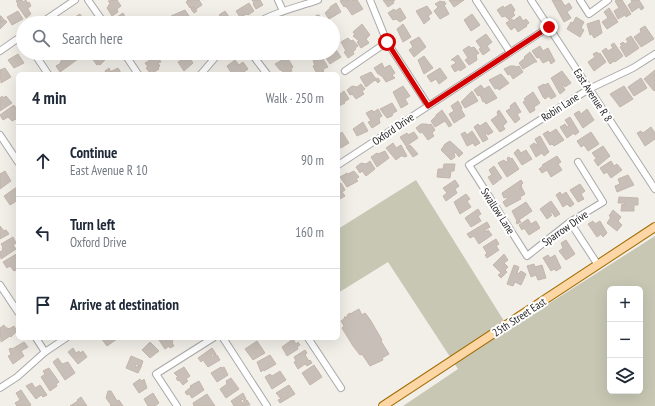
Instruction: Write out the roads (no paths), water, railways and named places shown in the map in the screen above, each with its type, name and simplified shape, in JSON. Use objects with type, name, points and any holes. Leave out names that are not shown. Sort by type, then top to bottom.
[{"type":"main road","name":"25th Street East","points":[[384,406],[655,227]]},
{"type":"street","points":[[51,16],[75,0]]},
{"type":"street","points":[[88,0],[99,16]]},
{"type":"street","points":[[278,0],[283,11]]},
{"type":"street","points":[[270,16],[318,0]]},
{"type":"street","points":[[370,0],[387,42],[428,106]]},
{"type":"street","points":[[476,0],[510,52]]},
{"type":"street","name":"East Avenue R 8","points":[[531,0],[655,189]]},
{"type":"street","points":[[580,0],[589,14],[608,0]]},
{"type":"street","name":"Oxford Drive","points":[[340,164],[549,27]]},
{"type":"street","points":[[0,51],[16,41]]},
{"type":"street","points":[[345,71],[387,42]]},
{"type":"street","name":"Robin Lane","points":[[469,166],[589,89],[633,68],[655,54]]},
{"type":"street","points":[[39,60],[47,72]]},
{"type":"street","points":[[129,60],[137,72]]},
{"type":"street","points":[[203,72],[212,60]]},
{"type":"street","points":[[256,60],[265,72]]},
{"type":"street","points":[[0,135],[16,159]]},
{"type":"street","name":"Sparrow Drive","points":[[527,256],[570,222],[603,202],[578,162]]},
{"type":"street","name":"Swallow Lane","points":[[469,166],[527,256]]},
{"type":"street","points":[[570,222],[598,265]]},
{"type":"street","points":[[0,285],[16,309]]},
{"type":"street","points":[[37,340],[45,352]]},
{"type":"street","points":[[0,388],[17,377],[45,352],[63,340]]},
{"type":"street","points":[[177,406],[156,374],[211,340]]},
{"type":"street","points":[[224,340],[268,406]]},
{"type":"street","points":[[309,340],[341,388]]}]
